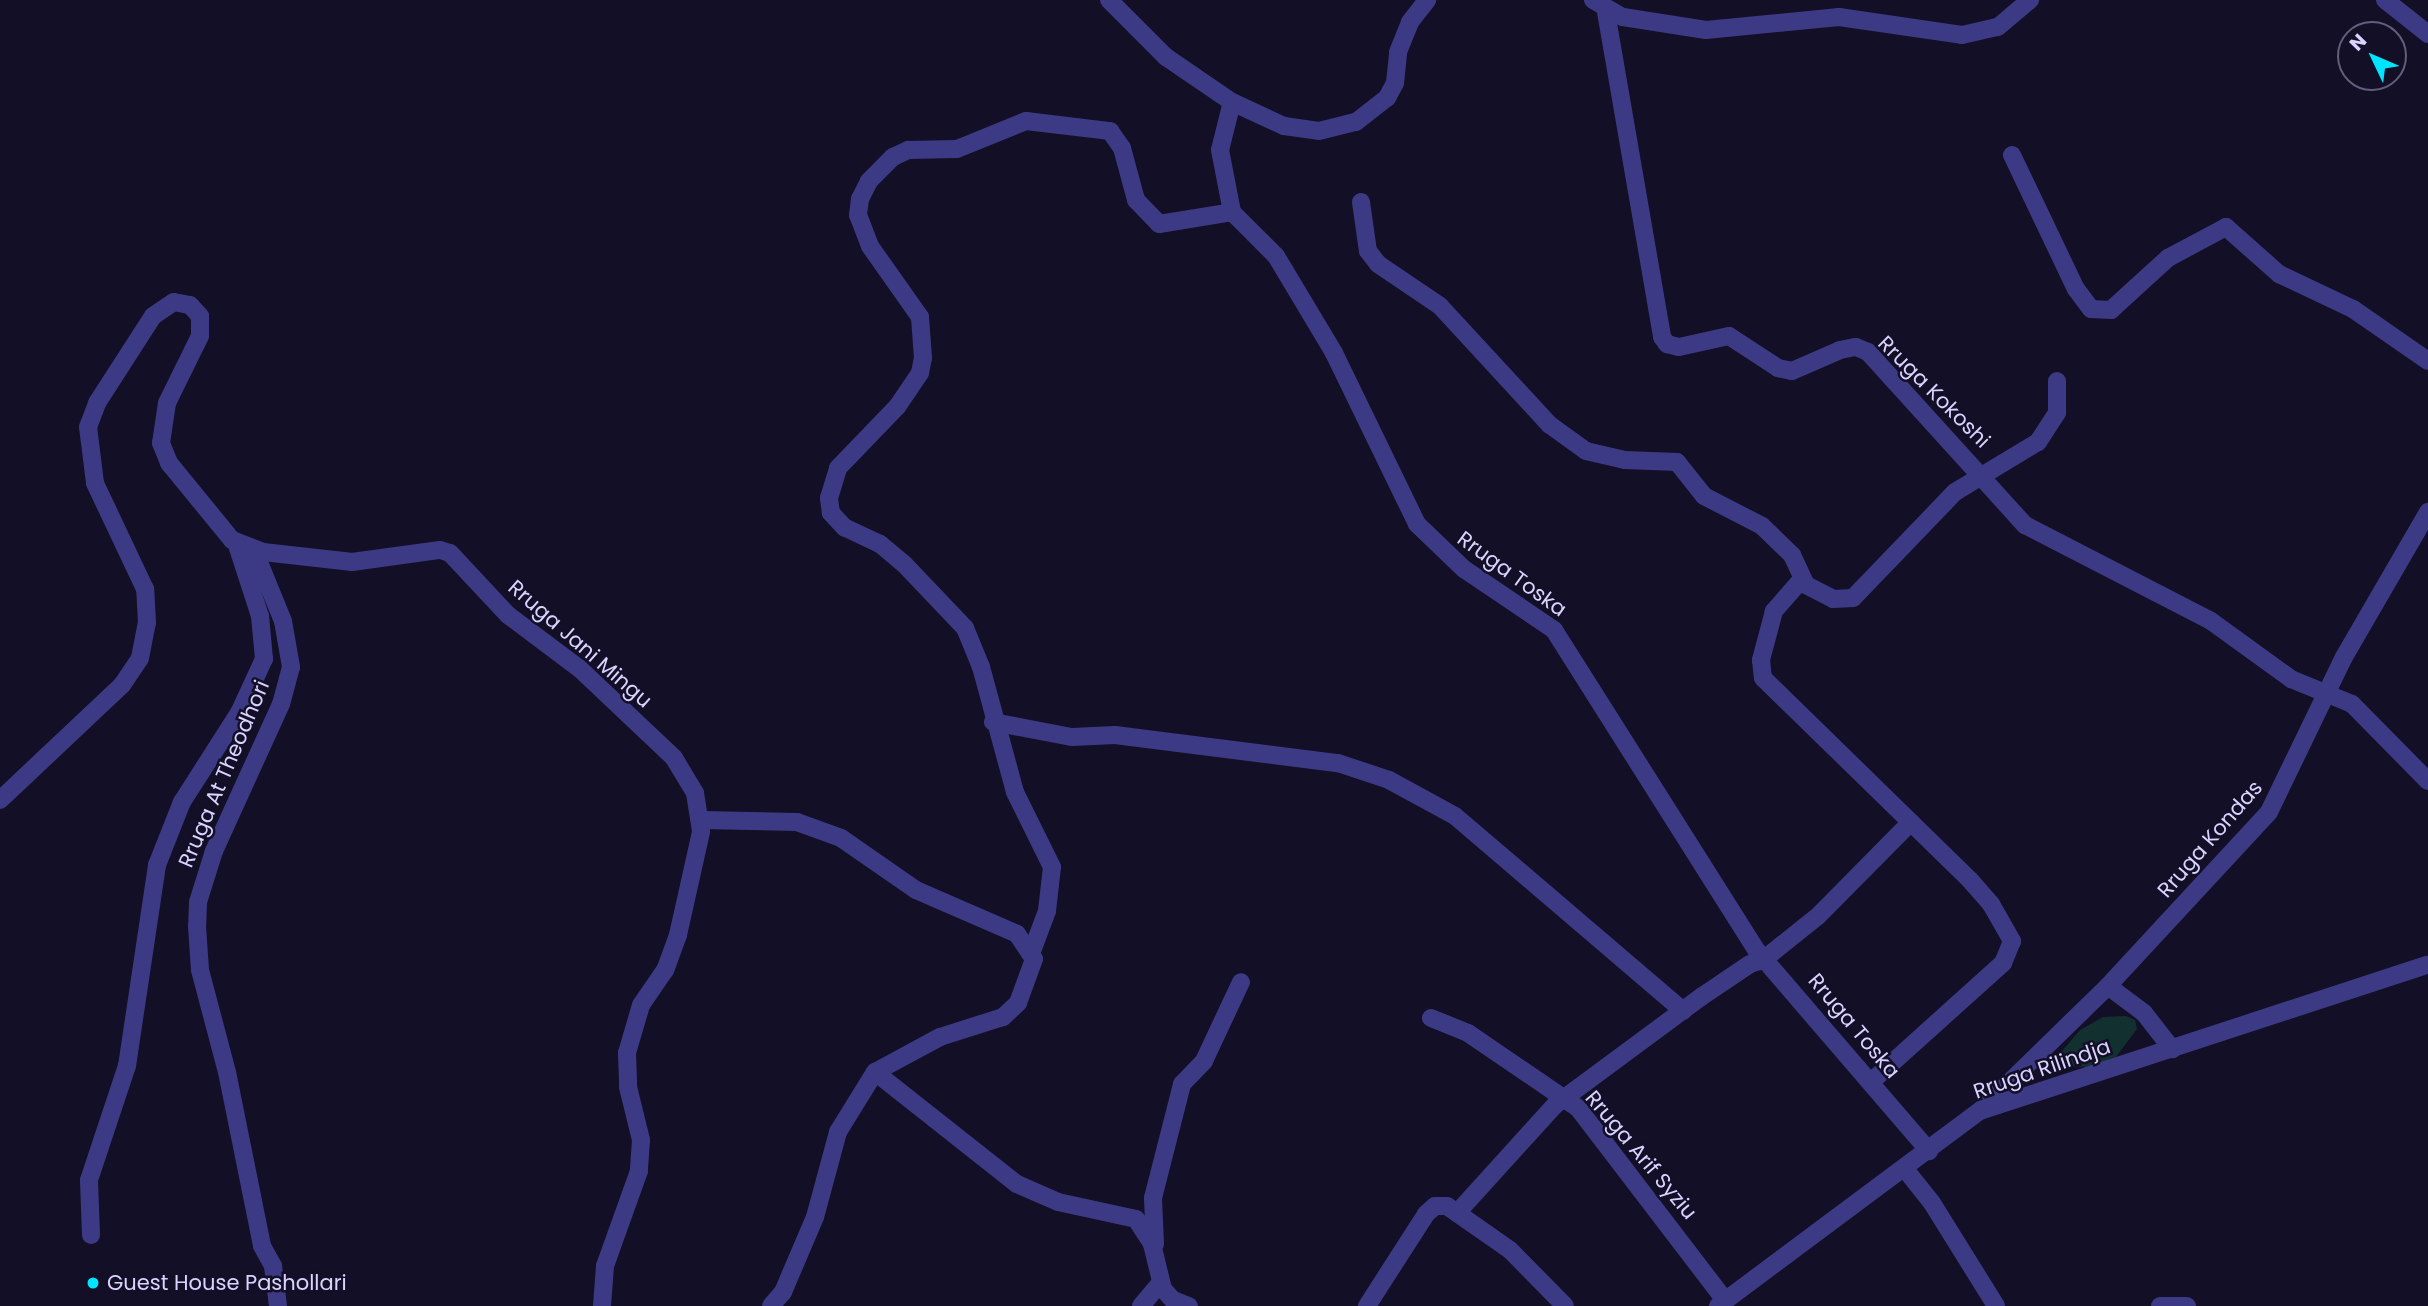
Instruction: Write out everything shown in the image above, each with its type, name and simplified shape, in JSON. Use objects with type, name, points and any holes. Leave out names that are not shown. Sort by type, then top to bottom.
[{"type":"street","points":[[1109,0],[1166,57],[1232,102],[1306,131],[1338,128],[1365,118],[1387,98],[1395,83],[1398,52],[1410,22],[1427,0]]},
{"type":"street","points":[[1600,6],[1706,30],[1839,17],[1962,36],[1998,27],[2030,0]]},
{"type":"street","points":[[2385,0],[2428,34]]},
{"type":"street","name":"Rruga Kokoshi","points":[[1600,6],[1662,337],[1667,344],[1679,347],[1729,336],[1778,368],[1792,371],[1856,347],[1882,365],[2025,525],[2211,621],[2277,670],[2364,712],[2428,781]]},
{"type":"street","points":[[1032,951],[1047,911],[1052,867],[1015,792],[993,722],[981,667],[965,628],[952,612],[880,544],[845,528],[831,513],[829,498],[838,468],[897,407],[920,373],[923,358],[920,317],[870,246],[858,215],[860,199],[869,181],[893,157],[908,150],[957,149],[1026,121],[1110,131],[1122,148],[1136,200],[1158,224],[1233,212],[1220,150],[1232,102]]},
{"type":"street","points":[[2012,155],[2076,289],[2091,309],[2111,310],[2168,258],[2226,227],[2279,274],[2353,309],[2428,360]]},
{"type":"street","points":[[1361,202],[1368,251],[1378,264],[1440,306],[1550,425],[1595,454],[1677,462],[1704,496],[1762,526],[1792,555],[1802,579],[1817,594],[1833,599],[1853,598],[1941,505],[2020,456],[2051,426],[2057,413],[2057,381]]},
{"type":"street","name":"Rruga Toska","points":[[1233,212],[1276,256],[1334,353],[1417,524],[1464,569],[1534,613],[1564,642],[1585,683],[1763,960],[1929,1150]]},
{"type":"street","name":"Rruga Jani Mingu","points":[[0,800],[122,685],[140,658],[147,623],[145,589],[95,483],[88,426],[153,316],[174,302],[196,309],[202,325],[167,404],[161,443],[169,463],[236,542],[254,551],[352,562],[440,550],[450,553],[508,615],[580,669],[674,758],[695,793],[700,820],[672,954],[641,1005],[627,1053],[628,1087],[640,1140],[639,1171],[607,1257],[602,1306]]},
{"type":"street","name":"Rruga Kondas","points":[[1980,1111],[2108,986],[2269,812],[2370,610],[2428,512]]},
{"type":"street","name":"Rruga At Theodhori","points":[[91,1235],[89,1180],[127,1066],[157,865],[183,802],[239,713],[264,659],[260,616],[236,542]]},
{"type":"street","name":"Rruga At Theodhori","points":[[254,551],[283,621],[291,667],[281,704],[214,851],[198,902],[197,926],[200,970],[227,1072],[262,1246],[273,1266],[278,1306]]},
{"type":"street","points":[[1802,579],[1774,611],[1761,660],[1763,677],[1992,904],[2012,941],[2003,963],[1871,1082]]},
{"type":"street","points":[[993,722],[1072,737],[1130,737],[1338,763],[1389,780],[1455,816],[1684,1011]]},
{"type":"street","points":[[700,820],[769,820],[817,828],[859,848],[927,896],[1017,934],[1032,951],[1034,960],[1024,990],[1011,1011],[940,1037],[876,1072],[838,1132],[815,1217],[783,1292],[771,1306]]},
{"type":"street","points":[[1457,1213],[1563,1098],[1750,964],[1763,960],[1818,916],[1912,822]]},
{"type":"street","name":"Rruga Rilindja","points":[[1721,1303],[1980,1111],[2428,965]]},
{"type":"street","points":[[1141,1306],[1158,1274],[1153,1198],[1182,1084],[1204,1061],[1241,982]]},
{"type":"street","points":[[2108,986],[2144,1013],[2172,1049]]},
{"type":"street","name":"Rruga Arif Syziu","points":[[1431,1018],[1468,1032],[1563,1098],[1596,1130],[1721,1303]]},
{"type":"street","points":[[876,1072],[1017,1184],[1058,1202],[1136,1219],[1148,1235],[1158,1274],[1173,1300],[1189,1306]]},
{"type":"street","points":[[1905,1169],[1932,1203],[1996,1306]]},
{"type":"street","points":[[1367,1306],[1426,1214],[1435,1206],[1447,1206],[1510,1250],[1565,1306]]},
{"type":"street","points":[[2160,1306],[2187,1306]]},
{"type":"green space","points":[[2126,1016],[2135,1020],[2137,1029],[2116,1057],[2092,1067],[2059,1066],[2062,1051],[2080,1030],[2103,1017]]},
{"type":"place","name":"Guest House Pashollari","points":[[93,1283]]}]
